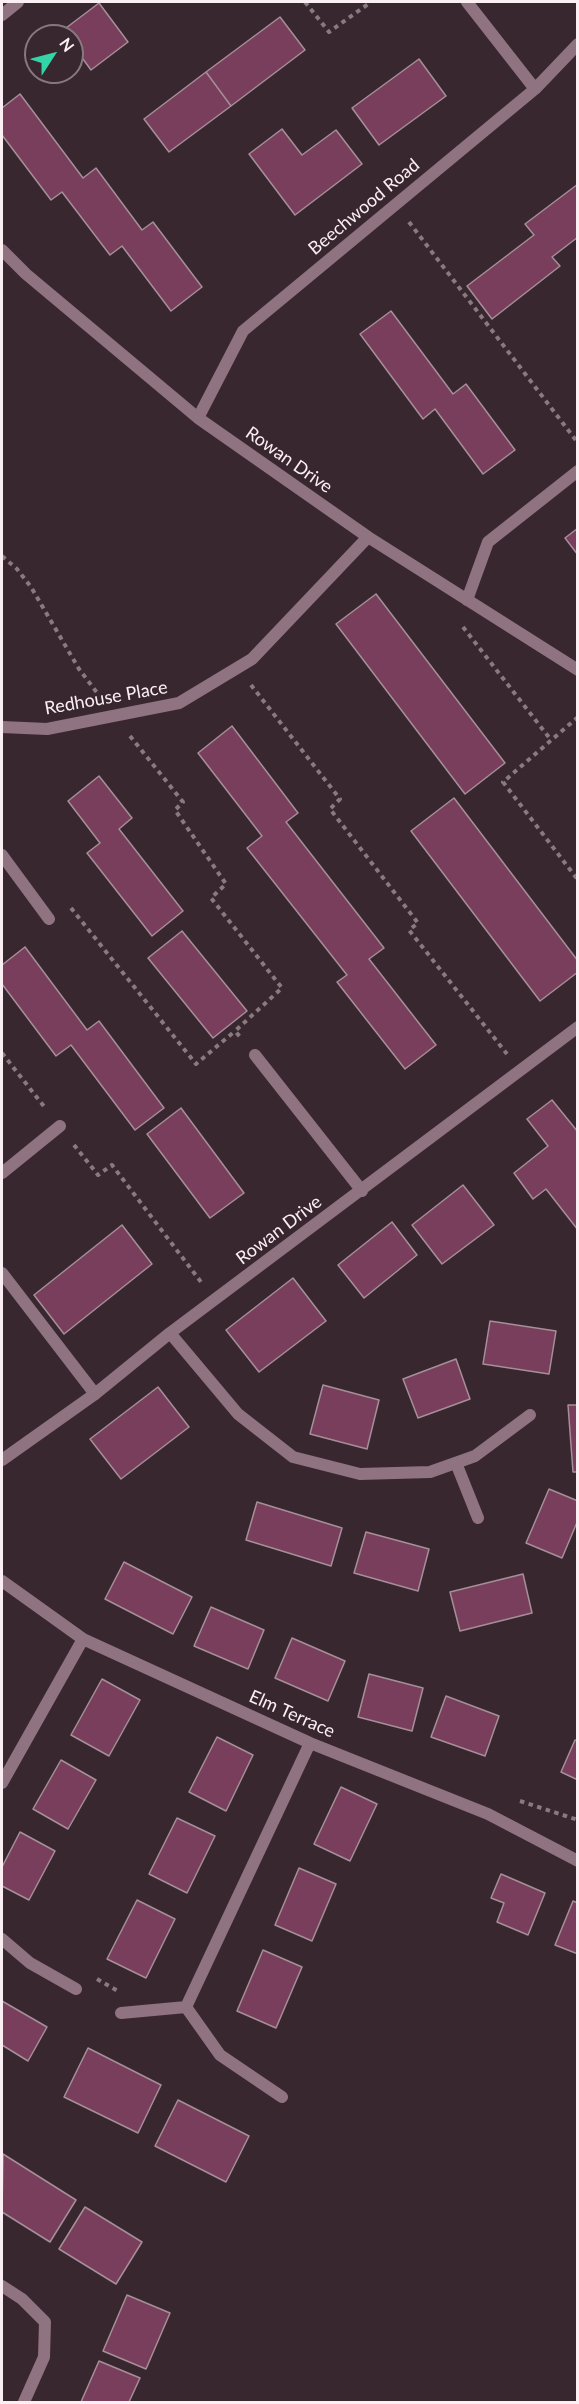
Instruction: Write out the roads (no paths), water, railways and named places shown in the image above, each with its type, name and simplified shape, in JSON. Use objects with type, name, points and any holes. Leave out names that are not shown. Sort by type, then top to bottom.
[{"type":"street","points":[[2,15],[18,2]]},
{"type":"street","points":[[467,2],[535,89]]},
{"type":"street","name":"Beechwood Road","points":[[198,418],[243,331],[535,89],[578,44]]},
{"type":"street","name":"Rowan Drive","points":[[2,250],[26,274],[198,418],[368,537],[578,670]]},
{"type":"street","points":[[467,600],[488,542],[578,471]]},
{"type":"street","name":"Redhouse Place","points":[[2,727],[47,729],[179,703],[252,659],[368,537]]},
{"type":"street","points":[[2,855],[49,919]]},
{"type":"street","name":"Rowan Drive","points":[[2,1460],[95,1394],[170,1333],[578,1027]]},
{"type":"street","points":[[255,1055],[362,1191]]},
{"type":"street","points":[[2,1173],[60,1126]]},
{"type":"street","points":[[2,1274],[95,1394]]},
{"type":"street","points":[[170,1333],[238,1414],[293,1457],[360,1474],[430,1473],[475,1456],[530,1415]]},
{"type":"street","points":[[456,1462],[478,1518]]},
{"type":"street","name":"Elm Terrace","points":[[2,1581],[83,1639],[310,1743],[453,1798],[578,1861]]},
{"type":"street","points":[[2,1783],[83,1639]]},
{"type":"street","points":[[186,2007],[310,1743]]},
{"type":"street","points":[[2,1939],[30,1963],[76,1989]]},
{"type":"street","points":[[121,2013],[186,2007]]},
{"type":"street","points":[[186,2007],[220,2055],[282,2097]]},
{"type":"street","points":[[2,2286],[22,2299],[45,2322],[44,2357],[24,2403]]}]
